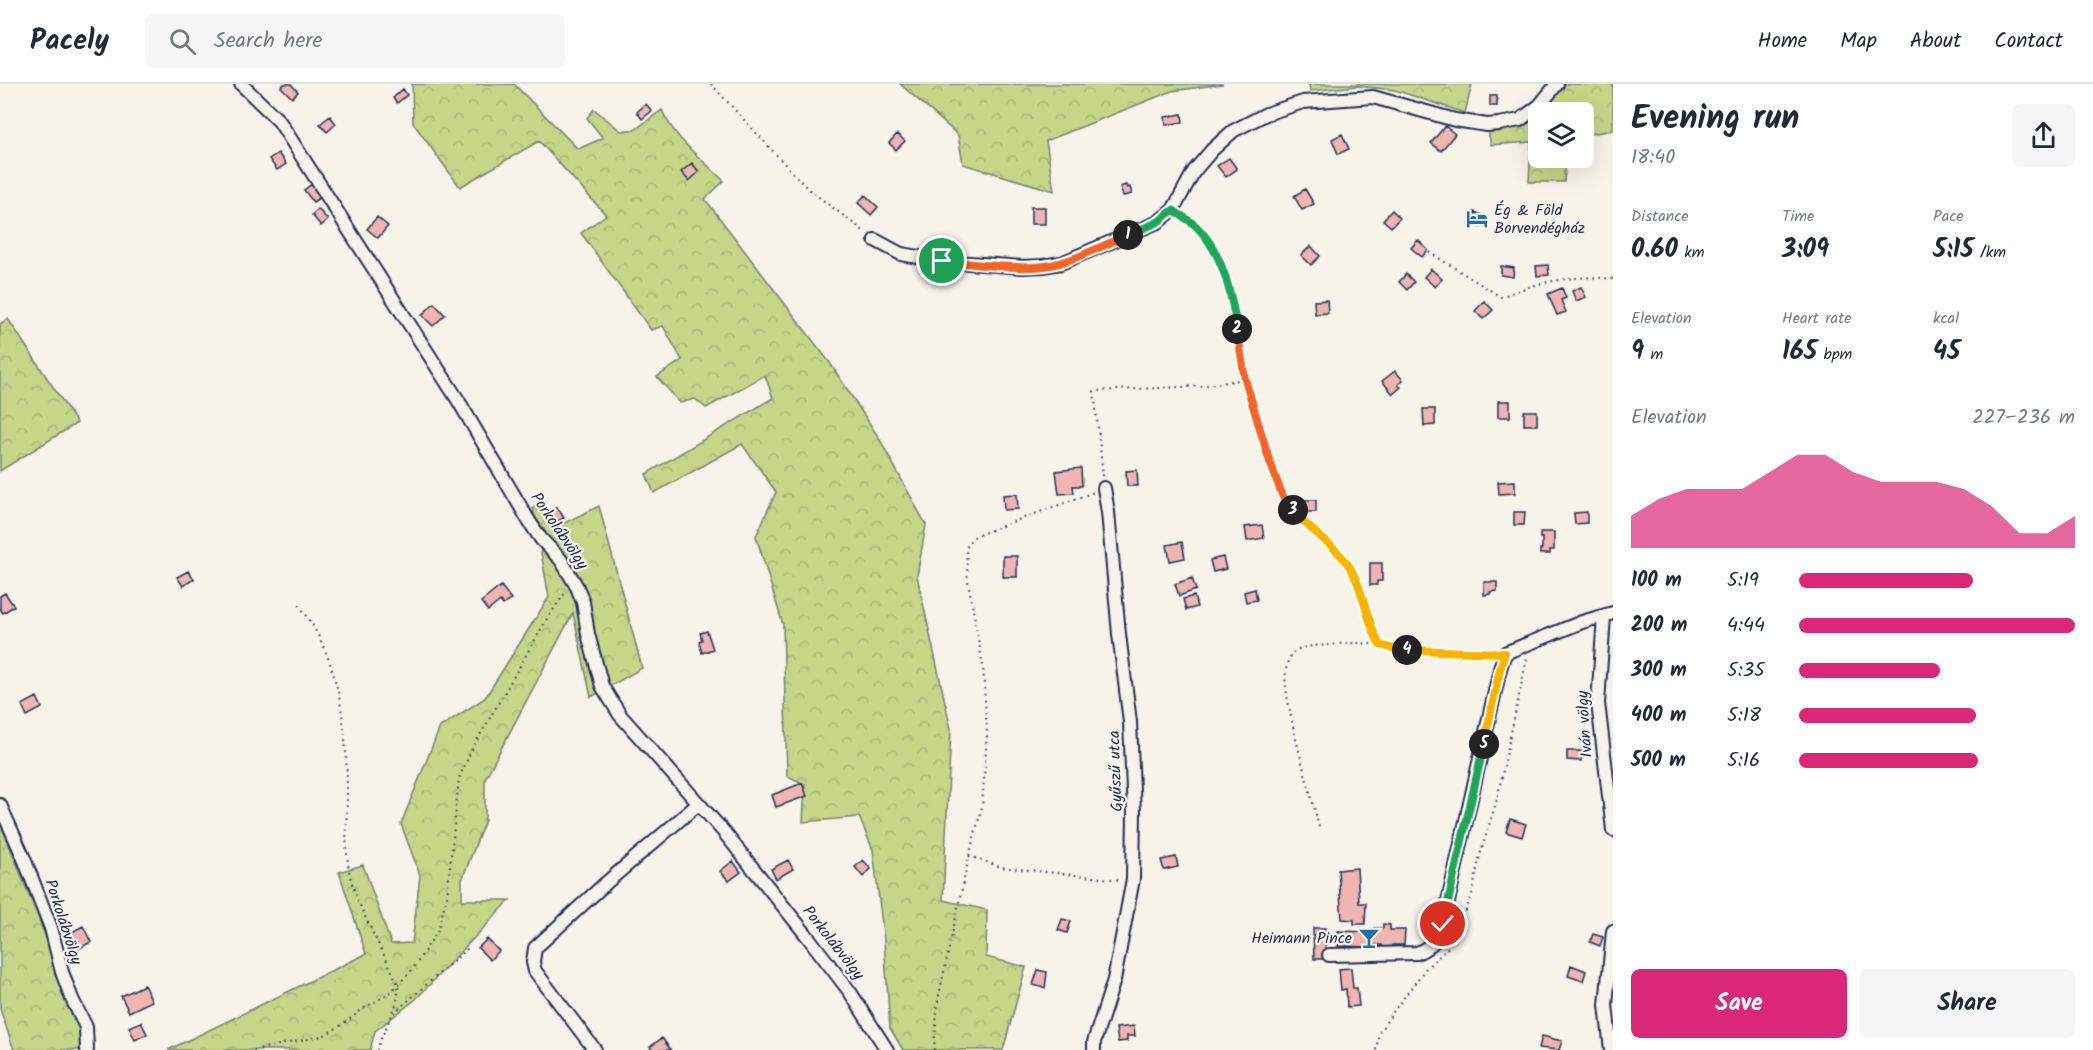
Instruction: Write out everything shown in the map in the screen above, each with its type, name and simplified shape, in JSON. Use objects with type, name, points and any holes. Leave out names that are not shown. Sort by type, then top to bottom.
[{"type":"street","name":"Porkolábvölgy","points":[[241,84],[279,121],[458,400],[529,521],[541,539],[561,560],[583,602],[588,634],[602,686],[620,715],[686,788],[697,805],[723,831],[808,937],[850,992],[887,1050]]},
{"type":"street","points":[[875,240],[901,254],[942,261],[1022,267],[1061,263],[1158,222],[1173,210],[1194,171],[1212,150],[1233,131],[1266,114],[1303,102],[1373,97],[1455,120],[1487,125],[1499,124],[1520,120],[1539,106],[1557,84]]},
{"type":"street","name":"Gyűszű utca","points":[[1094,1050],[1094,1042],[1114,981],[1132,882],[1134,813],[1130,722],[1104,488]]},
{"type":"street","points":[[1329,955],[1418,952],[1430,947],[1438,939],[1505,653],[1582,622],[1608,615]]},
{"type":"street","name":"Iván völgy","points":[[1608,615],[1598,703],[1613,830]]},
{"type":"street","name":"Porkolábvölgy","points":[[0,805],[51,928],[62,972],[86,1027],[87,1050]]},
{"type":"street","points":[[595,1050],[535,971],[533,962],[535,948],[697,805]]},
{"type":"street","points":[[1611,1050],[1606,1005],[1613,931]]},
{"type":"path","points":[[711,84],[807,188],[875,240]]},
{"type":"path","points":[[1173,210],[1195,225],[1210,243],[1222,268],[1233,306],[1245,379],[1282,495],[1297,516],[1344,559],[1355,576],[1373,634],[1380,645]]},
{"type":"path","points":[[1429,252],[1502,297],[1523,288],[1571,278],[1613,279]]},
{"type":"path","points":[[934,1050],[938,1000],[982,807],[987,734],[983,666],[968,582],[966,550],[968,543],[975,536],[1104,488],[1094,392],[1202,386],[1245,379]]},
{"type":"path","points":[[254,1050],[322,1036],[342,1026],[398,985],[413,969],[438,930],[447,896],[459,778],[472,749],[547,619],[574,583]]},
{"type":"path","points":[[300,604],[328,655],[341,700],[346,739],[348,865],[356,894],[398,985],[399,996],[377,1050]]},
{"type":"path","points":[[1319,826],[1286,685],[1287,662],[1294,652],[1308,647],[1343,643],[1380,645],[1394,649],[1505,653]]},
{"type":"path","points":[[969,856],[1001,867],[1132,882]]},
{"type":"path","points":[[392,1015],[468,948]]},
{"type":"green space","points":[[412,84],[514,84],[578,149],[603,138],[587,118],[594,109],[621,131],[636,129],[662,110],[681,140],[724,181],[705,199],[830,363],[879,438],[926,525],[917,576],[951,729],[943,900],[987,910],[986,957],[1026,967],[1003,1050],[903,1050],[890,1028],[884,941],[873,850],[859,817],[803,822],[805,784],[787,776],[783,625],[756,536],[776,492],[742,444],[654,493],[646,474],[773,398],[765,375],[706,408],[695,399],[680,403],[657,377],[682,360],[663,326],[651,330],[581,233],[606,215],[539,141],[460,187],[413,123]]},
{"type":"green space","points":[[900,84],[1223,84],[1172,91],[1046,141],[1054,191],[963,164],[958,135]]},
{"type":"green space","points":[[1309,84],[1472,84],[1465,113],[1395,90],[1357,86],[1310,91]]},
{"type":"green space","points":[[1557,84],[1613,84],[1613,130],[1594,133],[1594,102],[1538,102]]},
{"type":"green space","points":[[1528,112],[1528,142],[1491,145],[1487,125],[1520,120]]},
{"type":"green space","points":[[1530,168],[1565,168],[1564,182],[1529,182]]},
{"type":"green space","points":[[8,319],[77,423],[0,471],[0,324]]},
{"type":"green space","points":[[542,502],[554,528],[599,506],[642,668],[591,697],[573,613],[485,779],[485,820],[462,880],[462,900],[510,900],[416,999],[375,1031],[370,1050],[168,1050],[366,954],[339,872],[363,865],[391,944],[412,943],[420,875],[401,824],[440,727],[485,698],[549,597],[533,508]]},
{"type":"green space","points":[[0,822],[91,1050],[14,1050],[0,1009]]},
{"type":"building","points":[[284,84],[291,84],[298,92],[292,98],[281,87]]},
{"type":"building","points":[[403,89],[407,95],[397,103],[393,98]]},
{"type":"building","points":[[1490,96],[1497,96],[1497,106],[1490,106]]},
{"type":"building","points":[[646,104],[652,111],[642,119],[637,112]]},
{"type":"building","points":[[1182,114],[1183,122],[1166,125],[1165,117]]},
{"type":"building","points":[[330,116],[336,124],[327,132],[320,124]]},
{"type":"building","points":[[1445,126],[1455,134],[1441,151],[1431,143]]},
{"type":"building","points":[[897,134],[905,141],[896,150],[889,143]]},
{"type":"building","points":[[1342,134],[1349,149],[1338,154],[1332,139]]},
{"type":"building","points":[[278,153],[286,164],[277,170],[269,159]]},
{"type":"building","points":[[1229,158],[1237,169],[1226,177],[1217,166]]},
{"type":"building","points":[[692,163],[699,172],[689,181],[681,172]]},
{"type":"building","points":[[312,184],[321,197],[313,202],[304,190]]},
{"type":"building","points":[[1126,185],[1127,188],[1130,187],[1132,194],[1123,196],[1120,187]]},
{"type":"building","points":[[1305,189],[1314,204],[1302,210],[1294,196]]},
{"type":"building","points":[[865,195],[878,207],[871,215],[858,203]]},
{"type":"building","points":[[1031,207],[1045,207],[1045,224],[1031,224]]},
{"type":"building","points":[[318,209],[328,220],[321,226],[312,215]]},
{"type":"building","points":[[1392,210],[1400,218],[1391,227],[1383,220]]},
{"type":"building","points":[[1474,212],[1485,216],[1481,227],[1470,224]]},
{"type":"building","points":[[377,217],[388,226],[378,238],[367,229]]},
{"type":"building","points":[[1418,240],[1428,250],[1422,257],[1411,248]]},
{"type":"building","points":[[1311,246],[1320,256],[1311,265],[1301,255]]},
{"type":"building","points":[[1548,265],[1549,275],[1537,276],[1536,266]]},
{"type":"building","points":[[1501,266],[1514,268],[1513,277],[1501,275]]},
{"type":"building","points":[[1431,269],[1442,279],[1435,287],[1424,277]]},
{"type":"building","points":[[1406,274],[1414,282],[1407,290],[1399,282]]},
{"type":"building","points":[[1581,287],[1586,297],[1576,301],[1572,291]]},
{"type":"building","points":[[1562,288],[1566,298],[1561,300],[1566,312],[1557,315],[1548,294]]},
{"type":"building","points":[[1327,300],[1328,313],[1315,314],[1314,301]]},
{"type":"building","points":[[1484,301],[1493,310],[1483,319],[1475,311]]},
{"type":"building","points":[[434,303],[445,315],[433,326],[422,315]]},
{"type":"building","points":[[1395,371],[1403,380],[1398,385],[1401,387],[1393,394],[1382,381]]},
{"type":"building","points":[[1498,401],[1510,401],[1510,417],[1498,417]]},
{"type":"building","points":[[1423,409],[1435,409],[1435,425],[1424,426]]},
{"type":"building","points":[[1524,411],[1537,411],[1537,425],[1524,425]]},
{"type":"building","points":[[1081,468],[1082,486],[1073,486],[1074,493],[1059,494],[1056,471]]},
{"type":"building","points":[[1137,470],[1138,486],[1127,486],[1126,471]]},
{"type":"building","points":[[1515,481],[1515,493],[1499,494],[1498,482]]},
{"type":"building","points":[[1017,494],[1018,509],[1004,510],[1003,495]]},
{"type":"building","points":[[1303,500],[1316,500],[1316,512],[1303,512]]},
{"type":"building","points":[[557,507],[564,518],[554,523],[548,512]]},
{"type":"building","points":[[1514,512],[1525,512],[1524,525],[1514,525]]},
{"type":"building","points":[[1587,512],[1587,523],[1575,524],[1574,513]]},
{"type":"building","points":[[1262,525],[1264,538],[1247,541],[1245,527]]},
{"type":"building","points":[[1540,532],[1554,532],[1554,550],[1550,550],[1550,554],[1540,554],[1542,538],[1540,538]]},
{"type":"building","points":[[1182,542],[1185,558],[1170,561],[1167,545]]},
{"type":"building","points":[[1003,556],[1017,556],[1017,577],[1003,577]]},
{"type":"building","points":[[1223,557],[1226,569],[1213,572],[1210,560]]},
{"type":"building","points":[[1370,563],[1382,563],[1382,581],[1377,581],[1377,585],[1370,585]]},
{"type":"building","points":[[188,571],[194,579],[183,586],[177,577]]},
{"type":"building","points":[[1192,578],[1196,590],[1179,596],[1175,584]]},
{"type":"building","points":[[1484,582],[1497,582],[1497,591],[1484,595]]},
{"type":"building","points":[[501,586],[511,599],[503,605],[500,601],[488,611],[481,602]]},
{"type":"building","points":[[1255,589],[1257,600],[1246,602],[1244,592]]},
{"type":"building","points":[[5,593],[14,606],[3,613],[0,609],[0,596]]},
{"type":"building","points":[[1194,596],[1197,607],[1186,610],[1183,599]]},
{"type":"building","points":[[707,631],[713,649],[702,653],[700,633]]},
{"type":"building","points":[[37,697],[42,708],[27,716],[22,705]]},
{"type":"building","points":[[1567,751],[1582,751],[1581,761],[1567,760]]},
{"type":"building","points":[[802,783],[807,796],[776,807],[772,795]]},
{"type":"building","points":[[1510,819],[1526,824],[1522,837],[1506,832]]},
{"type":"building","points":[[1176,857],[1178,867],[1164,870],[1161,860]]},
{"type":"building","points":[[788,860],[793,869],[776,879],[771,869]]},
{"type":"building","points":[[863,860],[871,869],[863,877],[855,867]]},
{"type":"building","points":[[733,861],[741,872],[729,881],[720,871]]},
{"type":"building","points":[[1357,868],[1359,903],[1366,903],[1365,924],[1354,924],[1354,920],[1342,919],[1338,870]]},
{"type":"building","points":[[1062,919],[1071,921],[1067,933],[1058,930]]},
{"type":"building","points":[[1383,924],[1390,925],[1390,930],[1405,930],[1404,945],[1392,945],[1392,952],[1382,952],[1382,945],[1338,946],[1338,931],[1370,932],[1374,928],[1383,928]]},
{"type":"building","points":[[83,926],[91,942],[78,949],[70,933]]},
{"type":"building","points":[[1313,928],[1325,928],[1326,959],[1314,959]]},
{"type":"building","points":[[1593,934],[1603,937],[1600,946],[1590,942]]},
{"type":"building","points":[[487,939],[499,951],[490,960],[478,948]]},
{"type":"building","points":[[1571,965],[1586,971],[1583,981],[1568,976]]},
{"type":"building","points":[[1351,968],[1353,988],[1357,988],[1359,1006],[1347,1007],[1346,989],[1341,990],[1339,969]]},
{"type":"building","points":[[1038,970],[1047,972],[1045,988],[1033,985]]},
{"type":"building","points":[[144,985],[152,1001],[129,1012],[121,996]]},
{"type":"building","points":[[141,1022],[147,1034],[135,1040],[129,1027]]},
{"type":"building","points":[[1134,1026],[1135,1036],[1127,1036],[1127,1041],[1118,1042],[1116,1028]]},
{"type":"building","points":[[1542,1036],[1562,1041],[1559,1050],[1539,1048]]},
{"type":"building","points":[[662,1038],[671,1050],[652,1050],[650,1047]]},
{"type":"place","name":"Ég & Föld Borvendégház","points":[[1477,219]]},
{"type":"place","name":"Heimann Pince","points":[[1369,938]]},
{"type":"route","points":[[942,261],[1022,267],[1061,263],[1158,222],[1173,210],[1195,225],[1210,243],[1222,268],[1233,306],[1245,379],[1282,495],[1297,516],[1344,559],[1355,576],[1373,634],[1380,645],[1394,649],[1505,653],[1443,924]]}]
